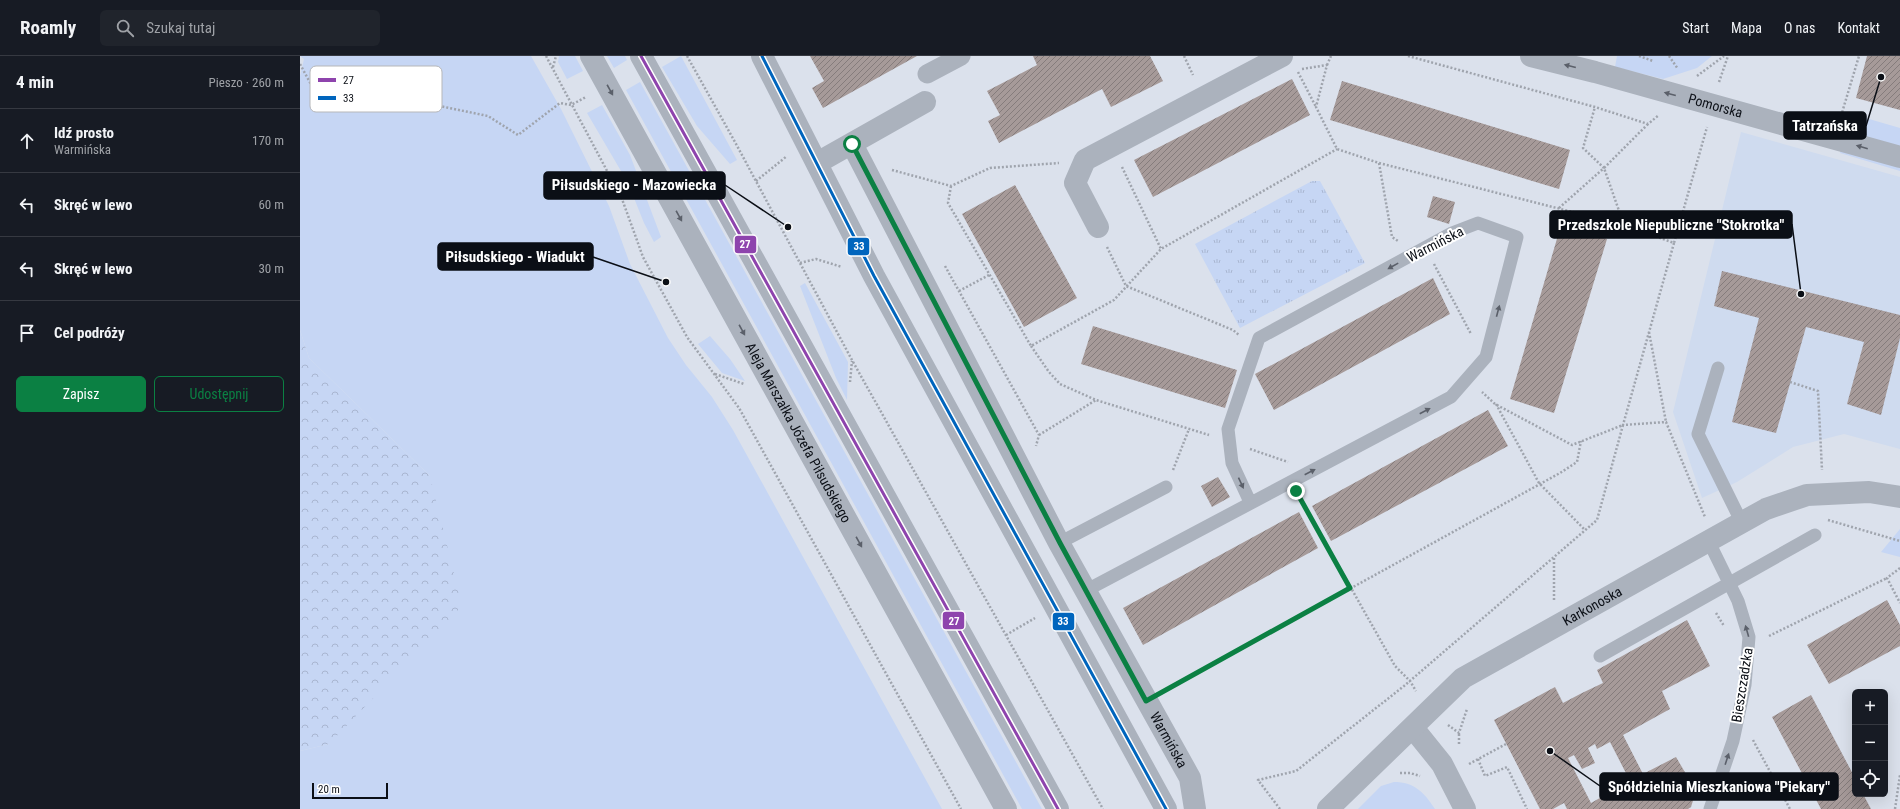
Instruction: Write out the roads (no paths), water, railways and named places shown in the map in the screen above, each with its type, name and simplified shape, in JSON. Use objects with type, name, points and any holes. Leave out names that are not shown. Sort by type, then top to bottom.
[{"type":"street","name":"Aleja Marszałka Józefa Piłsudskiego","points":[[591,56],[1006,809]]},
{"type":"street","points":[[641,56],[1058,809]]},
{"type":"street","points":[[762,56],[874,276],[1166,809]]},
{"type":"street","points":[[927,74],[961,56]]},
{"type":"street","points":[[1098,227],[1075,183],[1084,160],[1282,56]]},
{"type":"street","name":"Pomorska","points":[[1530,56],[1597,64],[1834,139],[1900,158]]},
{"type":"street","points":[[817,163],[925,102]]},
{"type":"street","name":"Warmińska","points":[[852,144],[1085,591],[1190,778],[1195,809]]},
{"type":"street","name":"Karkonoska","points":[[1328,809],[1463,678],[1708,532],[1742,523],[1766,509],[1807,495],[1869,492],[1900,497]]},
{"type":"street","points":[[1413,728],[1442,764],[1465,809]]},
{"type":"lane","name":"Warmińska","points":[[1085,591],[1250,502],[1451,397],[1484,359],[1517,237],[1478,223],[1452,233],[1259,338],[1228,429],[1232,463],[1250,502]]},
{"type":"lane","points":[[1718,368],[1698,434],[1742,523]]},
{"type":"lane","points":[[1060,543],[1166,487]]},
{"type":"lane","name":"Bieszczadzka","points":[[1708,532],[1738,601],[1749,637],[1745,685],[1733,741],[1710,809]]},
{"type":"lane","points":[[1600,656],[1729,582],[1815,535]]},
{"type":"place","name":"Tatrzańska","points":[[1881,77]]},
{"type":"place","name":"Piłsudskiego - Mazowiecka","points":[[788,227]]},
{"type":"place","name":"Piłsudskiego - Wiadukt","points":[[666,282]]},
{"type":"place","name":"Przedszkole Niepubliczne \"Stokrotka\"","points":[[1801,294]]},
{"type":"place","name":"Spółdzielnia Mieszkaniowa \"Piekary\"","points":[[1550,751]]}]
